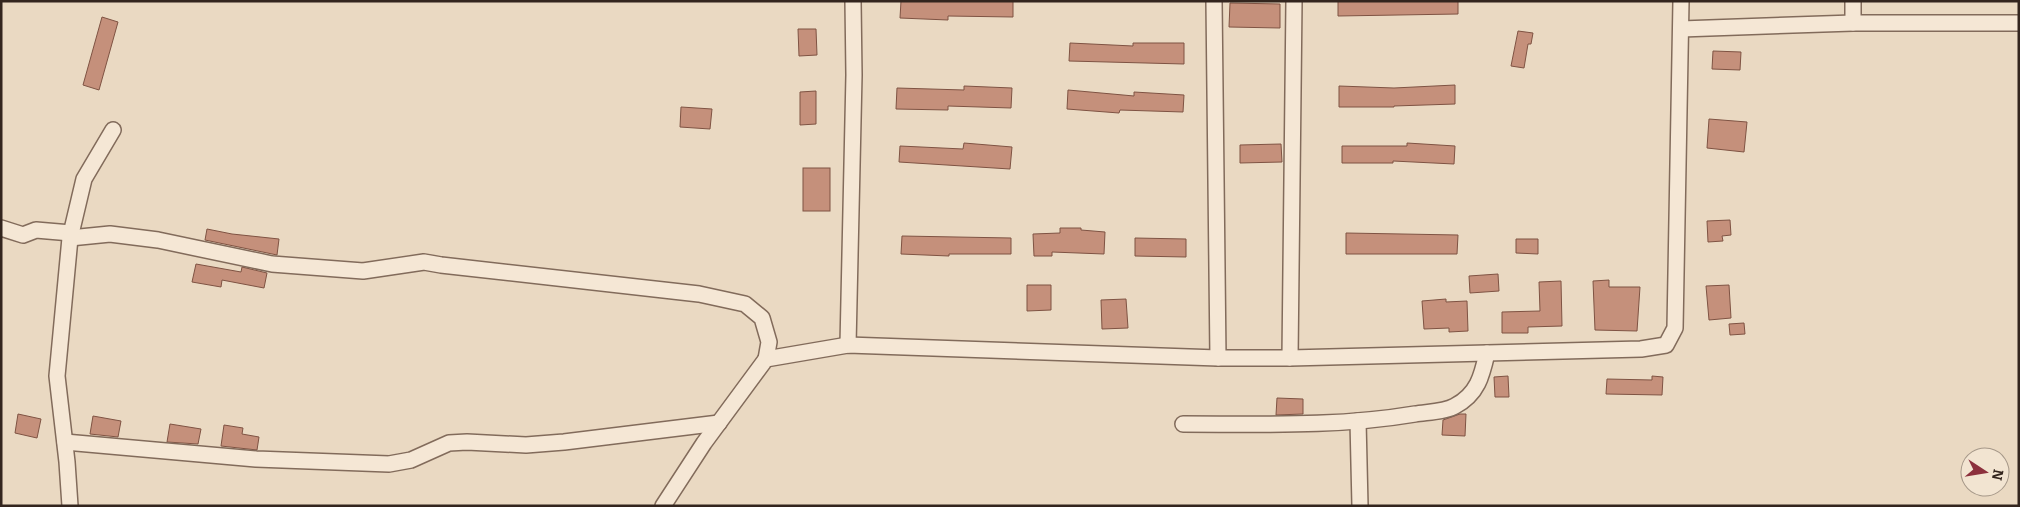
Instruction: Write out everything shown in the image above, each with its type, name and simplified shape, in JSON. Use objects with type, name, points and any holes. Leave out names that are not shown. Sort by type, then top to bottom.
[{"type":"street","points":[[848,345],[854,75],[853,1]]},
{"type":"street","points":[[1214,1],[1218,358]]},
{"type":"street","points":[[1290,358],[1294,1]]},
{"type":"street","points":[[766,359],[848,345],[1218,358],[1290,358],[1641,349],[1666,345],[1675,328],[1681,1]]},
{"type":"street","points":[[1853,1],[1853,23]]},
{"type":"street","points":[[1681,29],[1853,23],[2019,23]]},
{"type":"street","points":[[70,506],[57,376],[71,235],[84,179],[113,130]]},
{"type":"street","points":[[1,228],[23,235],[36,230],[71,235],[110,234],[158,240],[272,264],[363,271],[424,262],[441,266],[699,294],[745,304],[762,318],[769,342],[766,359],[719,424],[664,506]]},
{"type":"street","points":[[1183,424],[1306,424],[1358,421],[1384,419],[1455,407],[1469,395],[1481,380],[1487,353]]},
{"type":"street","points":[[1358,421],[1360,506]]},
{"type":"street","points":[[65,442],[256,459],[389,464],[411,460],[449,443],[526,445],[719,424]]},
{"type":"building","points":[[901,1],[1013,1],[1013,17],[948,16],[948,20],[900,18]]},
{"type":"building","points":[[1338,1],[1458,1],[1458,14],[1338,16]]},
{"type":"building","points":[[1230,3],[1280,4],[1280,28],[1229,27]]},
{"type":"building","points":[[102,17],[118,22],[99,90],[83,85]]},
{"type":"building","points":[[798,29],[816,29],[817,55],[799,56]]},
{"type":"building","points":[[1518,31],[1533,33],[1531,44],[1528,44],[1524,68],[1511,66]]},
{"type":"building","points":[[1070,43],[1133,46],[1133,43],[1184,43],[1184,64],[1069,61]]},
{"type":"building","points":[[1713,51],[1741,52],[1740,70],[1712,69]]},
{"type":"building","points":[[1455,85],[1455,104],[1339,107],[1339,86],[1394,88]]},
{"type":"building","points":[[964,86],[1012,88],[1011,108],[948,106],[948,110],[896,109],[897,88],[964,90]]},
{"type":"building","points":[[1068,90],[1134,96],[1134,92],[1184,95],[1183,112],[1120,110],[1119,113],[1067,109]]},
{"type":"building","points":[[816,91],[816,124],[800,125],[800,92]]},
{"type":"building","points":[[681,107],[712,109],[710,129],[680,127]]},
{"type":"building","points":[[1709,119],[1747,122],[1744,152],[1707,148]]},
{"type":"building","points":[[964,143],[1012,147],[1010,169],[899,162],[900,146],[963,149]]},
{"type":"building","points":[[1407,143],[1455,146],[1454,164],[1393,161],[1393,163],[1342,163],[1342,146],[1407,146]]},
{"type":"building","points":[[1281,144],[1282,162],[1240,163],[1240,145]]},
{"type":"building","points":[[803,168],[830,168],[830,211],[803,211]]},
{"type":"building","points":[[1730,220],[1731,235],[1722,236],[1723,241],[1708,242],[1707,221]]},
{"type":"building","points":[[1060,228],[1081,228],[1081,230],[1105,232],[1104,254],[1052,252],[1052,256],[1034,256],[1033,234],[1060,233]]},
{"type":"building","points":[[207,229],[232,234],[279,239],[277,255],[205,240]]},
{"type":"building","points":[[1346,233],[1458,235],[1457,254],[1346,254]]},
{"type":"building","points":[[902,236],[1011,238],[1011,254],[949,254],[949,256],[901,254]]},
{"type":"building","points":[[1135,238],[1186,239],[1186,257],[1135,256]]},
{"type":"building","points":[[1516,239],[1538,239],[1538,254],[1516,253]]},
{"type":"building","points":[[196,264],[241,272],[242,267],[267,273],[264,288],[222,280],[221,287],[192,282]]},
{"type":"building","points":[[1498,274],[1499,291],[1470,293],[1469,276]]},
{"type":"building","points":[[1609,280],[1609,287],[1640,287],[1637,331],[1595,330],[1593,281]]},
{"type":"building","points":[[1561,281],[1562,326],[1528,327],[1528,333],[1502,333],[1502,312],[1540,311],[1539,282]]},
{"type":"building","points":[[1027,285],[1051,285],[1051,310],[1027,311]]},
{"type":"building","points":[[1729,285],[1731,318],[1709,320],[1706,286]]},
{"type":"building","points":[[1126,299],[1128,328],[1102,329],[1101,300]]},
{"type":"building","points":[[1446,299],[1446,302],[1467,301],[1468,331],[1449,332],[1449,328],[1424,329],[1422,301]]},
{"type":"building","points":[[1744,323],[1745,334],[1730,335],[1729,324]]},
{"type":"building","points":[[1508,376],[1509,397],[1495,397],[1494,377]]},
{"type":"building","points":[[1652,376],[1663,377],[1662,395],[1606,394],[1607,379],[1652,380]]},
{"type":"building","points":[[1277,398],[1303,399],[1303,414],[1276,415]]},
{"type":"building","points":[[18,414],[41,419],[37,438],[15,433]]},
{"type":"building","points":[[1460,414],[1466,414],[1465,436],[1442,435],[1443,420]]},
{"type":"building","points":[[93,416],[121,421],[118,437],[90,434]]},
{"type":"building","points":[[170,424],[201,429],[198,444],[167,442]]},
{"type":"building","points":[[224,425],[243,428],[242,434],[259,437],[257,450],[221,446]]}]
